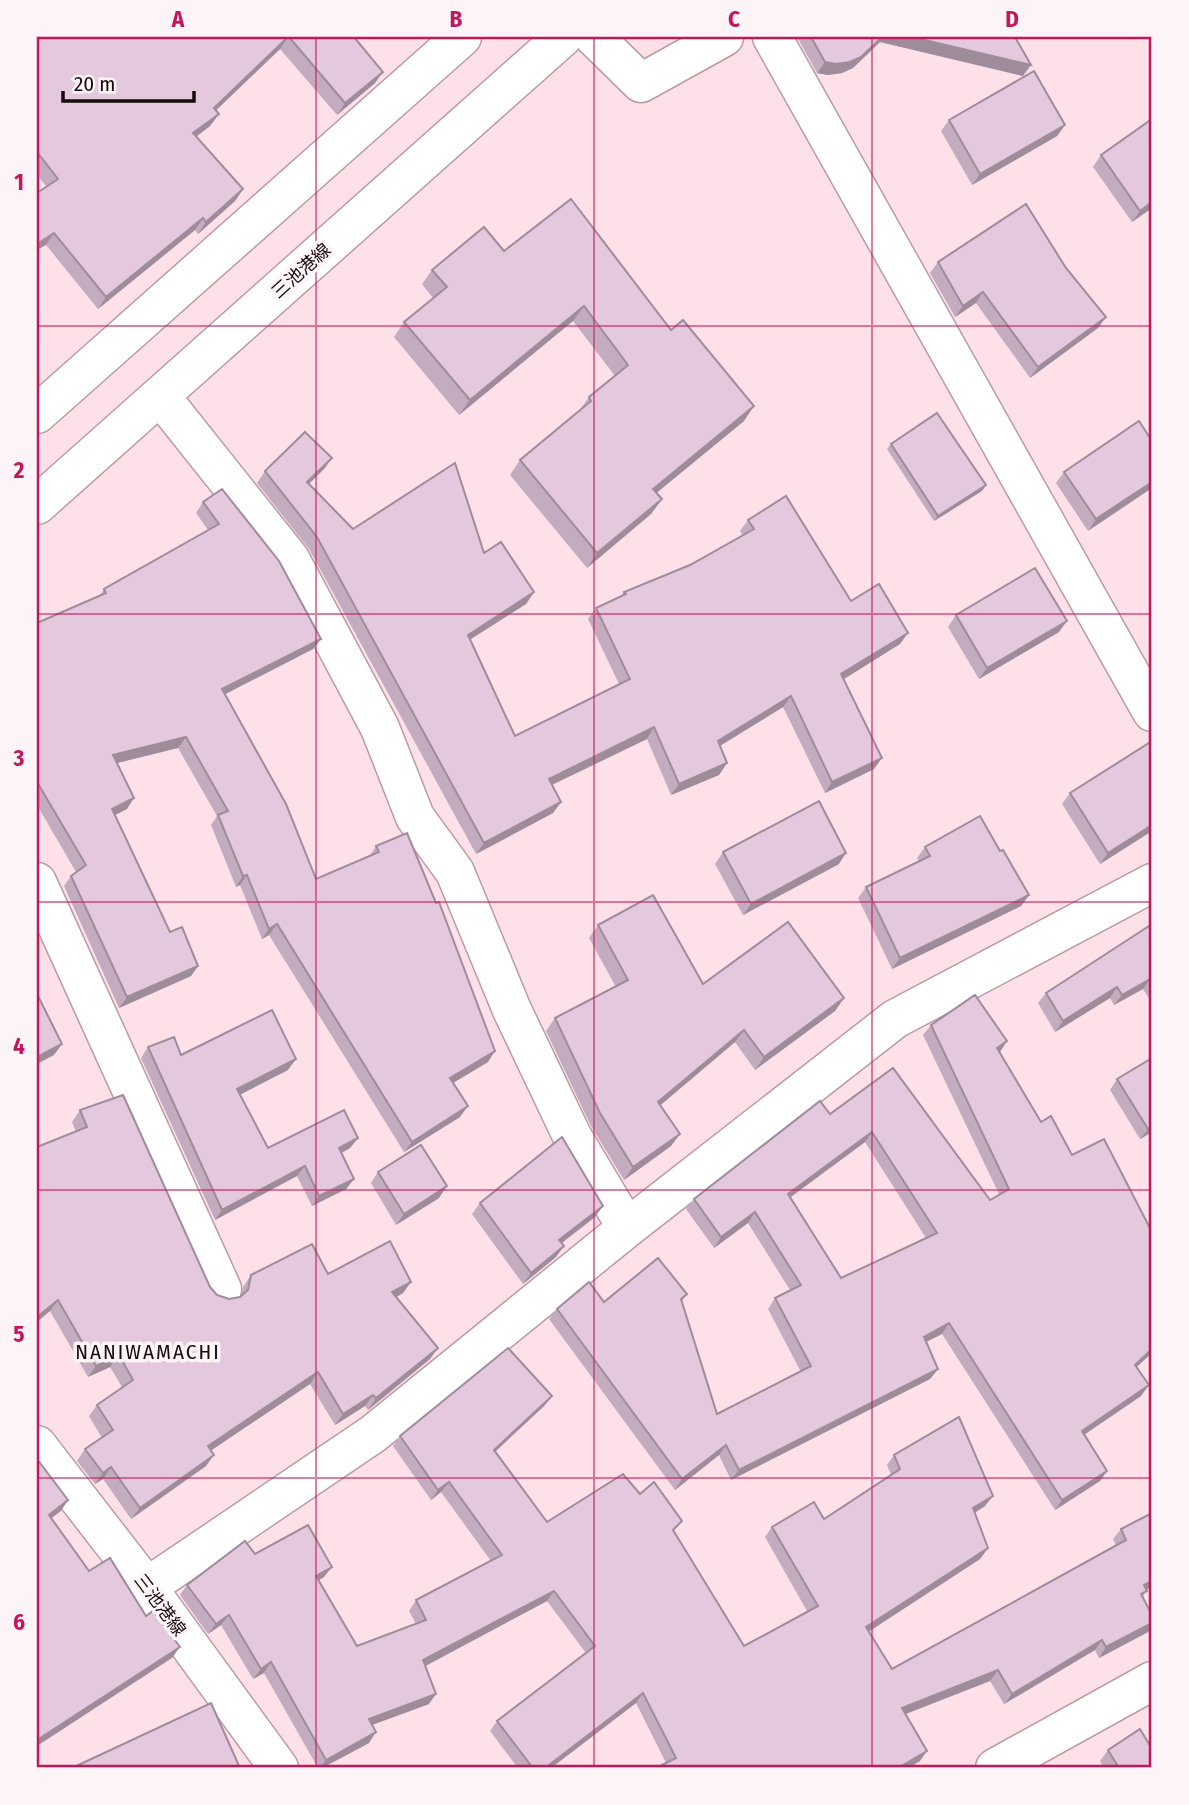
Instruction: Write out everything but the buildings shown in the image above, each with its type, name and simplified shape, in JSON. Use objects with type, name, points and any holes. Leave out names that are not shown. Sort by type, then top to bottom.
[{"type":"street","points":[[37,414],[462,37]]},
{"type":"street","name":"三池港線","points":[[37,505],[563,37]]},
{"type":"street","points":[[594,37],[641,83],[724,37]]},
{"type":"street","points":[[772,37],[1152,712]]},
{"type":"street","points":[[161,397],[290,559],[380,728],[415,817],[455,872],[512,1010],[572,1136],[627,1228]]},
{"type":"street","points":[[37,882],[222,1289]]},
{"type":"street","points":[[147,1587],[373,1434],[627,1228],[895,1018],[1152,883]]},
{"type":"street","name":"三池港線","points":[[37,1445],[147,1587],[279,1768]]},
{"type":"street","points":[[995,1768],[1152,1681]]},
{"type":"district","name":"NANIWAMACHI","points":[[148,1352]]}]
